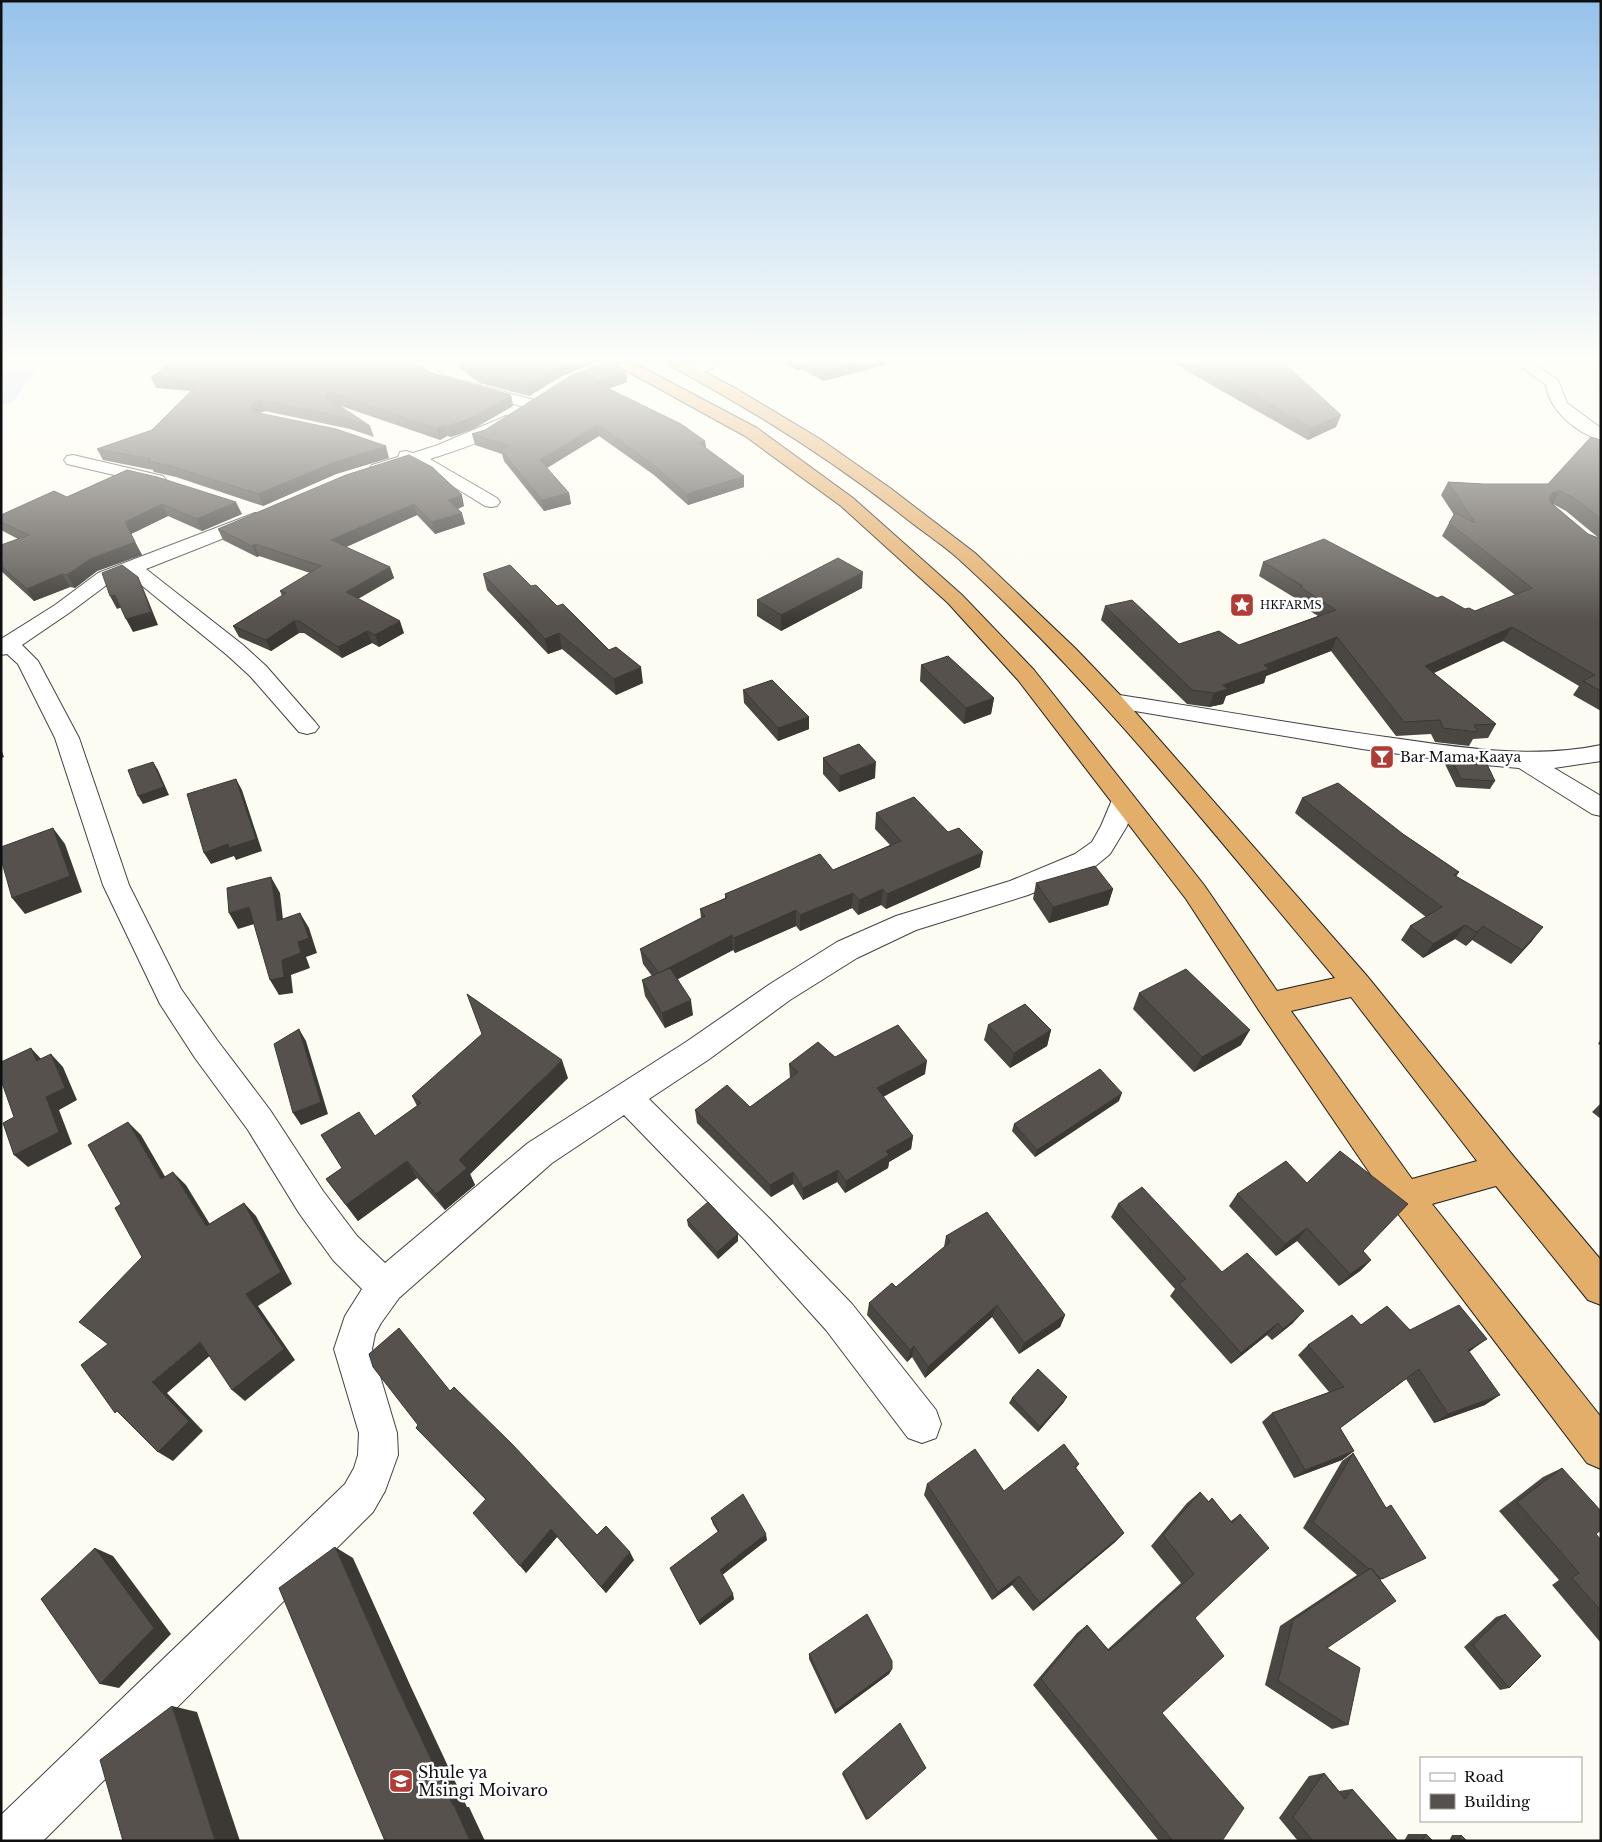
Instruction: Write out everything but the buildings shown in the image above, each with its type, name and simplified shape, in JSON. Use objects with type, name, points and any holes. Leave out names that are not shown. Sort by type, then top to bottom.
[{"type":"highway","points":[[774,449],[847,502],[955,599],[1026,675],[1123,802],[1195,892],[1270,1004],[1405,1196],[1601,1449]]},
{"type":"highway","points":[[823,449],[884,492],[968,557],[1113,701],[1357,984],[1503,1169],[1601,1288]]},
{"type":"highway","points":[[1270,1004],[1357,984]]},
{"type":"highway","points":[[1405,1196],[1503,1169]]},
{"type":"street","points":[[388,449],[429,464],[491,502]]},
{"type":"street","points":[[358,475],[439,449]]},
{"type":"street","points":[[73,460],[176,486]]},
{"type":"street","points":[[242,505],[269,512],[187,548],[132,567],[98,582],[62,609],[5,647],[27,661],[67,738],[116,885],[170,996],[206,1049],[260,1120],[311,1202],[334,1233],[367,1271],[386,1286]]},
{"type":"street","points":[[132,567],[246,660],[280,694],[307,727]]},
{"type":"street","points":[[1113,701],[1351,740],[1429,750],[1524,760],[1557,761],[1601,753]]},
{"type":"street","points":[[1524,760],[1601,808]]},
{"type":"street","points":[[10,1841],[359,1498],[371,1477],[378,1455],[378,1433],[353,1348],[358,1329],[368,1310],[386,1286],[540,1153],[697,1051],[780,992],[847,950],[906,922],[1019,888],[1084,861],[1101,848],[1114,826],[1123,802]]},
{"type":"street","points":[[626,1096],[757,1229],[839,1317],[922,1424]]},
{"type":"place","name":"HKFARMS","points":[[1242,605]]},
{"type":"place","name":"Bar Mama Kaaya","points":[[1382,757]]},
{"type":"place","name":"Shule ya Msingi Moivaro","points":[[401,1781]]}]
